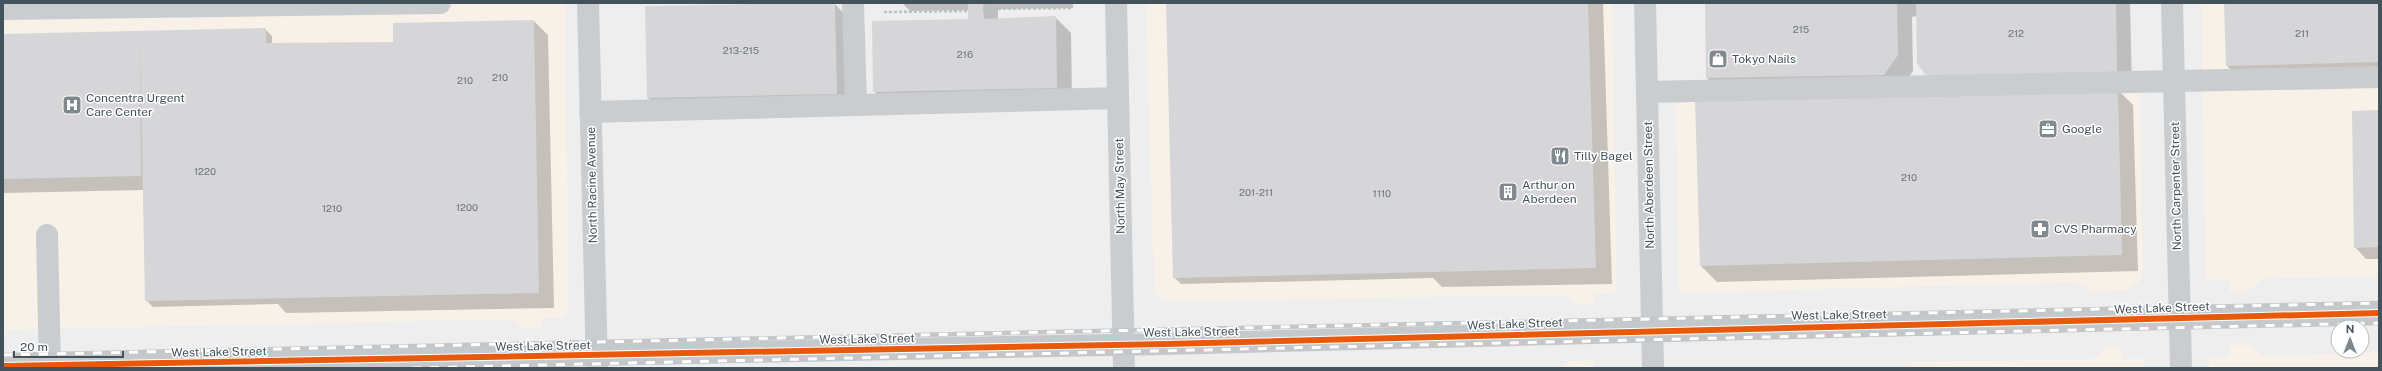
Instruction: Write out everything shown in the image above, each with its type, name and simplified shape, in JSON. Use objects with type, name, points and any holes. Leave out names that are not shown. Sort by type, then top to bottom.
[{"type":"main road","name":"West Lake Street","points":[[3,366],[596,362],[1124,344],[2379,313]]},
{"type":"street","points":[[3,9],[440,3]]},
{"type":"street","name":"North Racine Avenue","points":[[588,3],[596,362]]},
{"type":"street","name":"North May Street","points":[[1116,3],[1124,368]]},
{"type":"street","name":"North Aberdeen Street","points":[[1645,3],[1653,368]]},
{"type":"street","name":"North Carpenter Street","points":[[2172,3],[2181,368]]},
{"type":"street","points":[[853,7],[856,105]]},
{"type":"street","points":[[1648,92],[2379,77]]},
{"type":"street","points":[[590,112],[1118,98]]},
{"type":"street","points":[[47,235],[50,365]]},
{"type":"path","points":[[853,7],[968,11]]},
{"type":"path","points":[[983,9],[1071,8]]},
{"type":"shaded area","points":[[440,3],[566,3],[568,312],[561,318],[543,318],[542,328],[522,328],[511,319],[3,330],[3,9]]},
{"type":"shaded area","points":[[1146,3],[1612,3],[1617,293],[1594,294],[1594,304],[1576,304],[1566,295],[1166,301],[1157,296],[1154,285]]},
{"type":"shaded area","points":[[2201,3],[2379,3],[2379,276],[2262,279],[2249,291],[2229,291],[2229,279],[2206,280]]},
{"type":"shaded area","points":[[2139,82],[2143,272],[2139,282],[2128,290],[2091,291],[2076,282],[1679,293],[1676,92]]},
{"type":"shaded area","points":[[2229,345],[2252,345],[2262,356],[2330,354],[2330,359],[2370,359],[2370,352],[2379,352],[2379,368],[2209,368],[2209,357],[2230,357]]},
{"type":"shaded area","points":[[2121,347],[2122,359],[2144,359],[2144,368],[1911,368],[1911,362],[2095,359],[2105,348]]},
{"type":"shaded area","points":[[1593,360],[1594,368],[1562,368],[1569,361]]},
{"type":"building","points":[[835,3],[837,94],[647,98],[645,6]]},
{"type":"building","points":[[968,3],[983,3],[984,19],[1056,16],[1057,88],[873,92],[872,21],[968,19]]},
{"type":"building","points":[[1166,3],[1588,3],[1596,268],[1173,278]]},
{"type":"building","points":[[1705,3],[1897,3],[1898,55],[1884,75],[1706,78]]},
{"type":"building","points":[[1916,3],[2116,3],[2117,74],[1926,76],[1917,63]]},
{"type":"building","points":[[2224,3],[2379,3],[2379,62],[2226,66]]},
{"type":"building","points":[[534,20],[539,293],[145,301],[140,40],[141,176],[3,179],[3,34],[266,28],[266,43],[393,42],[393,23]]},
{"type":"building","points":[[2118,88],[2122,255],[1700,266],[1695,99]]},
{"type":"building","points":[[2379,110],[2379,247],[2354,248],[2352,111]]},
{"type":"railway","points":[[3,355],[2379,303]]},
{"type":"railway","points":[[412,368],[2379,323]]},
{"type":"cycle path","points":[[3,366],[1167,344],[2379,313]]},
{"type":"place","name":"Tokyo Nails","points":[[1718,59]]},
{"type":"place","name":"Concentra Urgent Care Center","points":[[72,105]]},
{"type":"place","name":"Google","points":[[2048,129]]},
{"type":"place","name":"Tilly Bagel","points":[[1560,156]]},
{"type":"place","name":"Arthur on Aberdeen","points":[[1508,192]]},
{"type":"place","name":"CVS Pharmacy","points":[[2040,229]]}]
